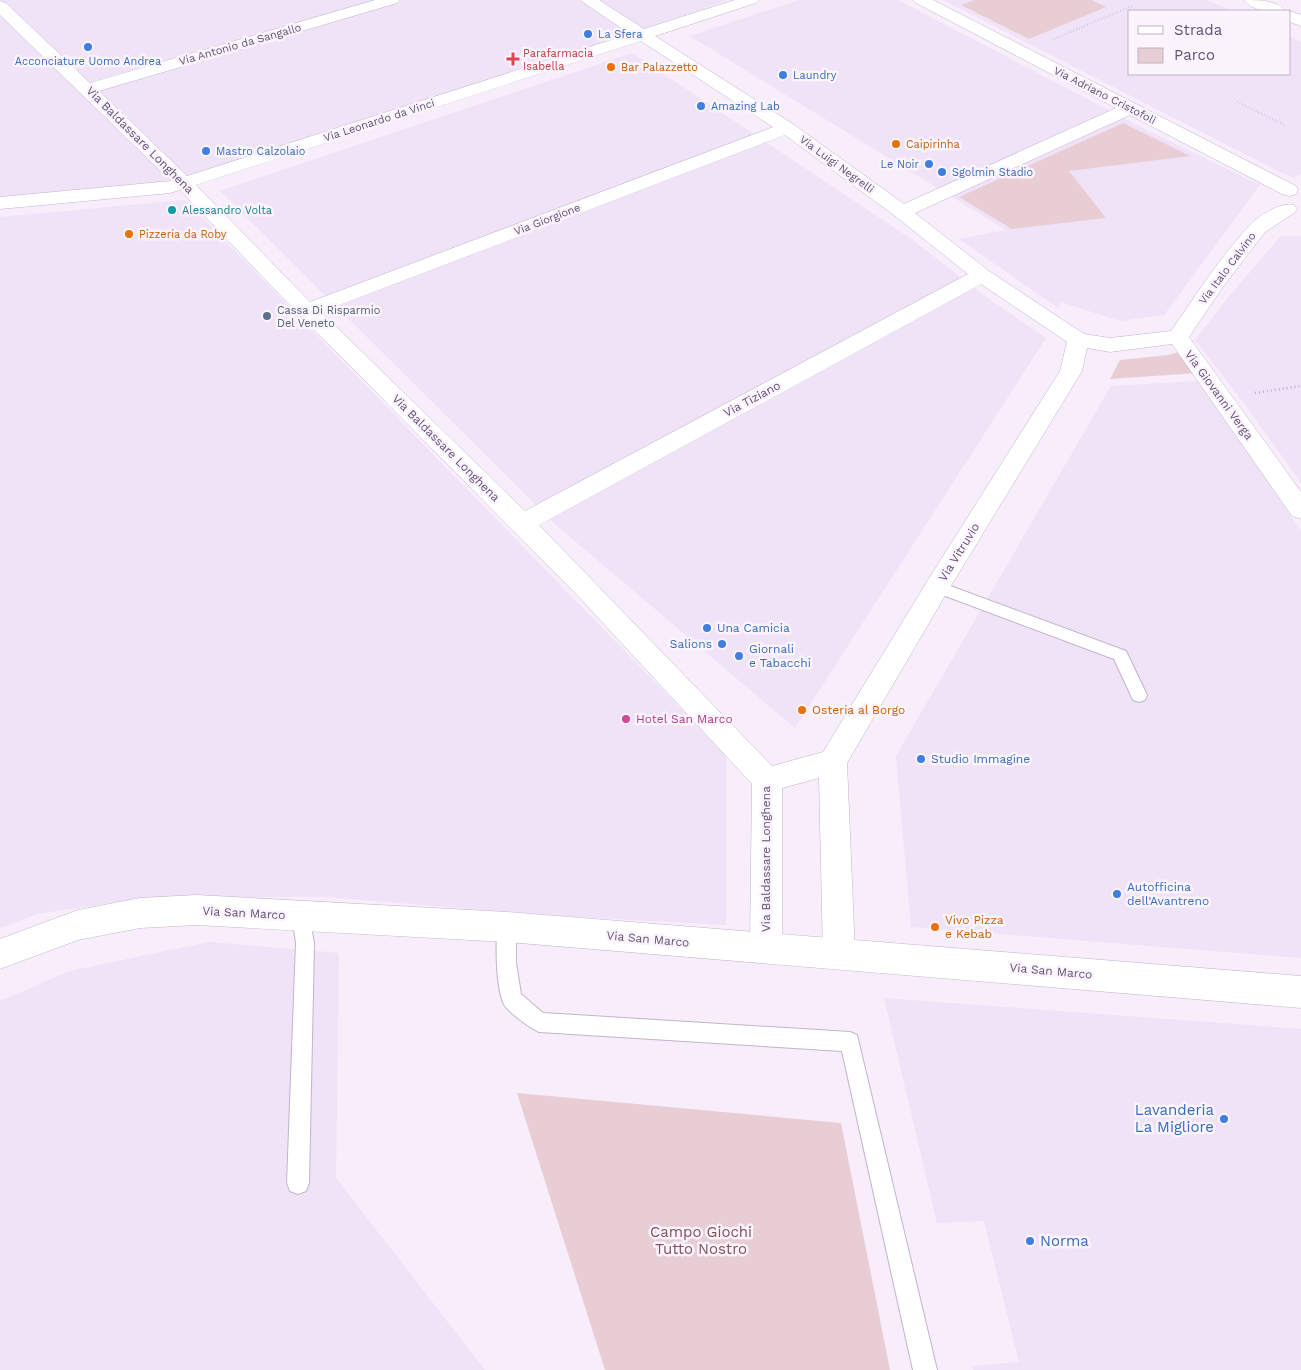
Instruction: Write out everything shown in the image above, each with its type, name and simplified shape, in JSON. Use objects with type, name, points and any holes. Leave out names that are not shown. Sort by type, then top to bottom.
[{"type":"street","name":"Via Antonio da Sangallo","points":[[88,89],[392,0]]},
{"type":"street","name":"Via Luigi Negrelli","points":[[588,0],[787,128],[902,212],[982,275],[1078,340]]},
{"type":"street","name":"Via Leonardo da Vinci","points":[[0,203],[170,187],[751,0]]},
{"type":"street","name":"Via Adriano Cristofoli","points":[[921,0],[1130,108],[1294,201]]},
{"type":"street","points":[[1252,0],[1276,10]]},
{"type":"street","name":"Via Baldassare Longhena","points":[[0,6],[184,183],[307,310],[522,523],[767,780],[766,947]]},
{"type":"street","points":[[902,212],[1130,108]]},
{"type":"street","name":"Via Giorgione","points":[[307,310],[787,128]]},
{"type":"street","name":"Via Italo Calvino","points":[[1178,337],[1214,284],[1258,228],[1294,201]]},
{"type":"street","name":"Via Tiziano","points":[[522,523],[982,275]]},
{"type":"street","name":"Via Giovanni Verga","points":[[1078,340],[1110,345],[1178,337],[1301,510]]},
{"type":"street","name":"Via Vitruvio","points":[[833,762],[937,587],[1071,372],[1078,340]]},
{"type":"street","points":[[767,780],[833,762],[838,953]]},
{"type":"street","name":"Via San Marco","points":[[0,954],[78,925],[140,913],[197,910],[507,927],[1301,992]]},
{"type":"lane","points":[[937,587],[1120,655],[1139,695]]},
{"type":"lane","points":[[298,1183],[305,943],[301,916]]},
{"type":"lane","points":[[507,927],[506,963],[512,999],[539,1022],[850,1042],[925,1370]]},
{"type":"path","points":[[1054,38],[1132,6]]},
{"type":"path","points":[[1237,102],[1285,125]]},
{"type":"path","points":[[1248,394],[1301,386]]},
{"type":"shaded area","points":[[0,0],[729,0],[624,36],[164,183],[0,197]]},
{"type":"shaded area","points":[[799,0],[898,0],[1141,127],[1260,185],[1164,315],[1120,321],[1061,302],[1058,308],[959,239],[1006,230],[690,36]]},
{"type":"shaded area","points":[[943,0],[1207,0],[1230,10],[1128,10],[1128,75],[1291,75],[1291,37],[1301,42],[1301,174],[1294,178]]},
{"type":"shaded area","points":[[632,53],[914,241],[982,294],[1046,338],[795,728],[555,524],[220,191]]},
{"type":"shaded area","points":[[185,200],[726,755],[726,925],[540,915],[327,897],[148,897],[37,914],[0,928],[0,217]]},
{"type":"shaded area","points":[[1281,236],[1301,236],[1301,483],[1244,403],[1195,340],[1226,300]]},
{"type":"shaded area","points":[[1200,381],[1301,531],[1301,958],[911,927],[896,756],[1111,386]]},
{"type":"shaded area","points":[[209,942],[339,953],[336,1178],[485,1370],[0,1370],[0,1001],[70,971]]},
{"type":"shaded area","points":[[884,998],[1301,1029],[1301,1370],[973,1370],[973,1366],[1019,1362],[984,1221],[937,1223]]},
{"type":"green space","points":[[974,0],[1091,0],[1106,7],[1029,39],[961,5]]},
{"type":"green space","points":[[1123,123],[1190,156],[1069,171],[1106,218],[1012,229],[959,197]]},
{"type":"green space","points":[[1182,351],[1198,373],[1110,379],[1120,360],[1168,355]]},
{"type":"green space","name":"Campo Giochi Tutto Nostro","points":[[517,1093],[841,1123],[890,1370],[605,1370]]},
{"type":"place","name":"La Sfera","points":[[588,34]]},
{"type":"place","name":"Acconciature Uomo Andrea","points":[[88,47]]},
{"type":"place","name":"Parafarmacia Isabella","points":[[513,59]]},
{"type":"place","name":"Bar Palazzetto","points":[[611,67]]},
{"type":"place","name":"Laundry","points":[[783,75]]},
{"type":"place","name":"Amazing Lab","points":[[701,106]]},
{"type":"place","name":"Caipirinha","points":[[896,144]]},
{"type":"place","name":"Mastro Calzolaio","points":[[206,151]]},
{"type":"place","name":"Le Noir","points":[[929,164]]},
{"type":"place","name":"Sgolmin Stadio","points":[[942,172]]},
{"type":"place","name":"Alessandro Volta","points":[[172,210]]},
{"type":"place","name":"Pizzeria da Roby","points":[[129,234]]},
{"type":"place","name":"Cassa Di Risparmio Del Veneto","points":[[267,316]]},
{"type":"place","name":"Una Camicia","points":[[707,628]]},
{"type":"place","name":"Salions","points":[[722,644]]},
{"type":"place","name":"Giornali e Tabacchi","points":[[739,656]]},
{"type":"place","name":"Osteria al Borgo","points":[[802,710]]},
{"type":"place","name":"Hotel San Marco","points":[[626,719]]},
{"type":"place","name":"Studio Immagine","points":[[921,759]]},
{"type":"place","name":"Autofficina dell'Avantreno","points":[[1117,894]]},
{"type":"place","name":"Vivo Pizza e Kebab","points":[[935,927]]},
{"type":"place","name":"Lavanderia La Migliore","points":[[1224,1119]]},
{"type":"place","name":"Norma","points":[[1030,1241]]}]
